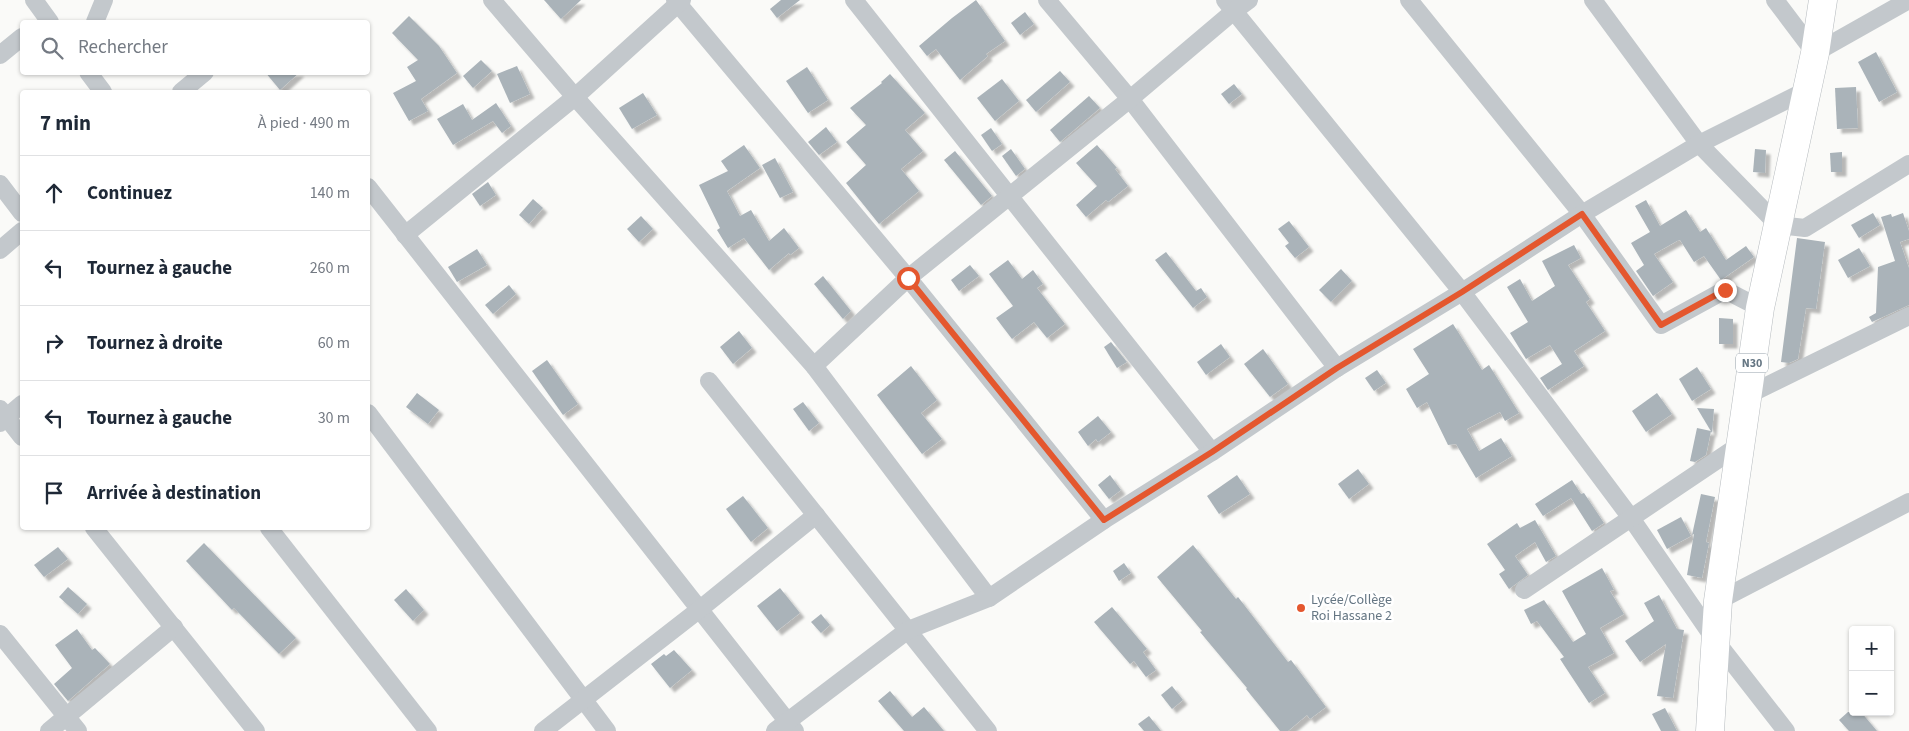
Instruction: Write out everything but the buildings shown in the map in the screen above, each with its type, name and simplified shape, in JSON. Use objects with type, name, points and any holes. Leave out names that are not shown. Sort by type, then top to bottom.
[{"type":"main road","name":"N30","points":[[1710,731],[1714,640],[1718,600],[1760,308],[1815,53],[1823,0]]},
{"type":"street","points":[[34,0],[45,20]]},
{"type":"street","points":[[96,20],[104,0]]},
{"type":"street","points":[[492,0],[576,98],[814,366],[989,598]]},
{"type":"street","points":[[854,0],[1212,452]]},
{"type":"street","points":[[1047,0],[1130,99],[1337,368]]},
{"type":"street","points":[[814,366],[908,278],[1130,99],[1230,5],[1249,0]]},
{"type":"street","points":[[1409,0],[1582,214],[1661,325],[1725,290],[1760,308]]},
{"type":"street","points":[[1593,0],[1699,144],[1778,225],[1805,228],[1909,164]]},
{"type":"street","points":[[1774,0],[1815,53],[1909,0]]},
{"type":"street","points":[[405,235],[576,98],[678,1],[908,278],[1104,520]]},
{"type":"street","points":[[1230,5],[1462,292],[1631,518],[1714,640],[1786,731]]},
{"type":"street","points":[[0,55],[20,39]]},
{"type":"street","points":[[90,75],[102,90]]},
{"type":"street","points":[[184,90],[202,75]]},
{"type":"street","points":[[370,190],[700,609],[786,728],[908,630],[989,598],[1104,520],[1212,452],[1337,368],[1462,292],[1582,214],[1699,144],[1807,90]]},
{"type":"street","points":[[0,184],[20,209]]},
{"type":"street","points":[[0,250],[20,233]]},
{"type":"street","points":[[1748,395],[1909,316]]},
{"type":"street","points":[[709,381],[988,731]]},
{"type":"street","points":[[20,405],[2,416],[20,435]]},
{"type":"street","points":[[370,416],[607,731]]},
{"type":"street","points":[[1524,590],[1741,444]]},
{"type":"street","points":[[1718,600],[1909,502]]},
{"type":"street","points":[[543,731],[700,609],[816,515]]},
{"type":"street","points":[[96,530],[256,731]]},
{"type":"street","points":[[271,530],[428,731]]},
{"type":"street","points":[[49,731],[174,627]]},
{"type":"street","points":[[0,634],[78,731]]},
{"type":"place","name":"Lycée/Collège Roi Hassane 2","points":[[1301,608]]},
{"type":"route","points":[[908,278],[1104,520],[1212,452],[1337,368],[1462,292],[1582,214],[1661,325],[1725,290]]}]
